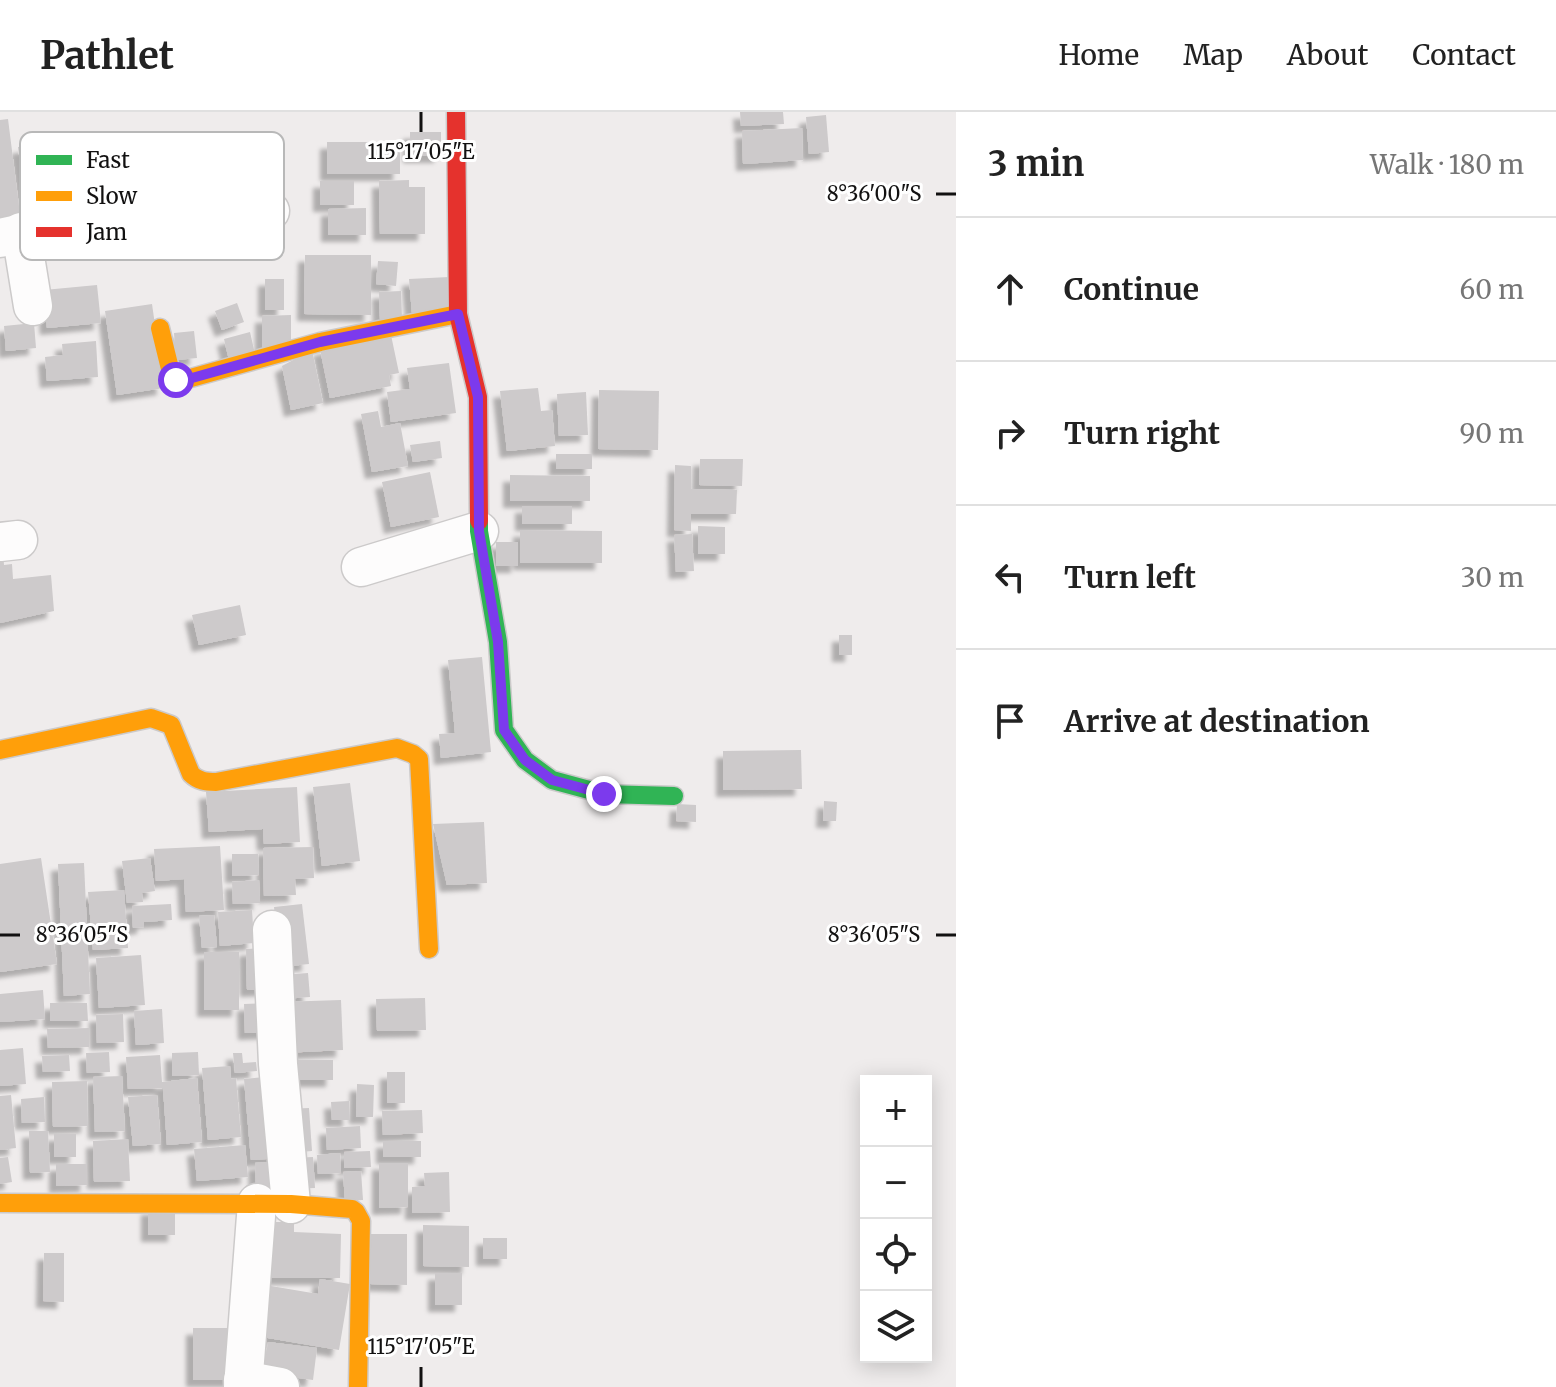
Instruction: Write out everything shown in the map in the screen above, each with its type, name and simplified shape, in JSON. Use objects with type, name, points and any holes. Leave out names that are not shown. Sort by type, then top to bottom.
[{"type":"street","points":[[456,112],[458,314],[478,397],[479,531],[498,642],[504,730],[525,760],[552,780],[604,794],[674,796]]},
{"type":"street","points":[[11,235],[33,306]]},
{"type":"street","points":[[160,328],[172,377],[180,381],[320,342],[458,314]]},
{"type":"street","points":[[361,567],[479,531]]},
{"type":"street","points":[[0,750],[151,718],[171,725],[194,779],[206,782],[397,748],[413,754],[419,759],[429,949]]},
{"type":"street","points":[[272,930],[278,1064],[274,1203],[243,1383],[280,1387]]},
{"type":"street","points":[[0,1203],[274,1203],[347,1207],[356,1212],[361,1221],[358,1387]]},
{"type":"building","points":[[740,112],[783,112],[784,124],[741,126]]},
{"type":"building","points":[[826,115],[829,152],[809,154],[806,117]]},
{"type":"building","points":[[8,119],[20,222],[0,224],[0,120]]},
{"type":"building","points":[[802,128],[803,160],[743,164],[742,131]]},
{"type":"building","points":[[410,132],[441,132],[441,156],[410,156]]},
{"type":"building","points":[[327,142],[400,142],[400,174],[327,174]]},
{"type":"building","points":[[409,180],[409,187],[425,187],[425,234],[380,234],[379,181]]},
{"type":"building","points":[[320,181],[354,181],[354,205],[320,205]]},
{"type":"building","points":[[366,208],[366,235],[328,235],[328,209]]},
{"type":"building","points":[[305,255],[371,255],[371,315],[304,314]]},
{"type":"building","points":[[378,261],[398,262],[396,286],[376,284]]},
{"type":"building","points":[[449,277],[451,310],[412,313],[409,279]]},
{"type":"building","points":[[265,279],[284,279],[284,310],[265,310]]},
{"type":"building","points":[[97,285],[101,323],[47,328],[44,290]]},
{"type":"building","points":[[401,291],[402,318],[380,319],[379,292]]},
{"type":"building","points":[[237,303],[244,322],[222,330],[215,311]]},
{"type":"building","points":[[152,304],[164,388],[117,395],[105,311]]},
{"type":"building","points":[[291,315],[291,347],[262,348],[262,316]]},
{"type":"building","points":[[34,323],[36,348],[6,351],[4,326]]},
{"type":"building","points":[[194,331],[197,358],[176,360],[174,333]]},
{"type":"building","points":[[250,332],[255,354],[229,360],[224,339]]},
{"type":"building","points":[[391,335],[399,373],[389,375],[391,386],[330,398],[320,349]]},
{"type":"building","points":[[96,341],[98,377],[47,381],[45,357],[63,355],[62,344]]},
{"type":"building","points":[[312,350],[323,403],[291,410],[282,366]]},
{"type":"building","points":[[449,363],[456,413],[391,422],[387,392],[410,389],[407,368]]},
{"type":"building","points":[[538,388],[541,411],[552,410],[555,446],[507,451],[500,391]]},
{"type":"building","points":[[599,390],[659,391],[658,450],[598,449]]},
{"type":"building","points":[[586,392],[588,435],[559,436],[557,394]]},
{"type":"building","points":[[378,411],[381,427],[400,423],[408,466],[372,472],[361,414]]},
{"type":"building","points":[[440,441],[442,458],[413,462],[410,445]]},
{"type":"building","points":[[556,454],[592,454],[592,469],[556,469]]},
{"type":"building","points":[[700,459],[743,459],[742,486],[699,485]]},
{"type":"building","points":[[675,465],[691,466],[691,489],[737,490],[736,514],[691,514],[691,531],[674,530]]},
{"type":"building","points":[[430,472],[439,517],[391,527],[382,482]]},
{"type":"building","points":[[510,475],[590,476],[590,501],[510,501]]},
{"type":"building","points":[[522,506],[572,506],[572,524],[522,524]]},
{"type":"building","points":[[698,526],[725,527],[725,554],[698,554]]},
{"type":"building","points":[[520,530],[602,531],[602,563],[520,563]]},
{"type":"building","points":[[692,534],[694,571],[676,572],[674,535]]},
{"type":"building","points":[[496,542],[518,542],[518,566],[496,566]]},
{"type":"building","points":[[0,553],[3,553],[4,565],[12,564],[13,579],[51,575],[54,611],[0,623]]},
{"type":"building","points":[[240,605],[246,635],[199,645],[192,615]]},
{"type":"building","points":[[839,635],[852,635],[852,655],[839,655]]},
{"type":"building","points":[[482,657],[491,752],[441,758],[439,734],[455,733],[448,660]]},
{"type":"building","points":[[801,750],[802,789],[723,790],[723,751]]},
{"type":"building","points":[[350,783],[360,861],[322,866],[313,787]]},
{"type":"building","points":[[297,787],[300,842],[264,844],[263,829],[209,832],[206,792]]},
{"type":"building","points":[[824,801],[837,802],[836,821],[823,821]]},
{"type":"building","points":[[677,804],[696,805],[696,822],[676,821]]},
{"type":"building","points":[[484,822],[487,883],[447,885],[433,824]]},
{"type":"building","points":[[220,846],[224,910],[186,912],[184,879],[156,881],[154,849]]},
{"type":"building","points":[[313,847],[314,878],[295,879],[296,895],[264,896],[263,848]]},
{"type":"building","points":[[232,854],[258,854],[259,875],[232,876]]},
{"type":"building","points":[[41,858],[57,964],[0,972],[0,864]]},
{"type":"building","points":[[150,858],[155,891],[142,893],[143,902],[127,903],[122,861]]},
{"type":"building","points":[[84,863],[90,994],[64,996],[58,864]]},
{"type":"building","points":[[259,880],[260,903],[233,904],[232,882]]},
{"type":"building","points":[[124,890],[128,948],[93,950],[88,892]]},
{"type":"building","points":[[171,904],[172,920],[144,922],[144,927],[133,928],[132,906]]},
{"type":"building","points":[[302,904],[309,964],[280,967],[274,907]]},
{"type":"building","points":[[252,910],[254,943],[220,946],[218,912]]},
{"type":"building","points":[[214,915],[217,947],[202,948],[199,916]]},
{"type":"building","points":[[267,948],[268,989],[247,990],[246,949]]},
{"type":"building","points":[[204,952],[239,952],[239,1010],[204,1010]]},
{"type":"building","points":[[141,955],[145,1005],[99,1008],[96,958]]},
{"type":"building","points":[[308,973],[310,997],[283,999],[281,975]]},
{"type":"building","points":[[43,990],[45,1019],[0,1022],[0,994]]},
{"type":"building","points":[[425,998],[426,1030],[377,1031],[376,999]]},
{"type":"building","points":[[341,1000],[343,1050],[283,1053],[280,1002]]},
{"type":"building","points":[[50,1003],[87,1003],[88,1021],[50,1021]]},
{"type":"building","points":[[271,1003],[272,1032],[245,1033],[244,1004]]},
{"type":"building","points":[[162,1009],[164,1043],[136,1045],[134,1011]]},
{"type":"building","points":[[123,1014],[124,1042],[97,1043],[96,1015]]},
{"type":"building","points":[[89,1028],[89,1047],[48,1048],[47,1029]]},
{"type":"building","points":[[23,1048],[26,1084],[0,1086],[0,1050]]},
{"type":"building","points":[[109,1052],[110,1072],[87,1073],[86,1053]]},
{"type":"building","points":[[198,1052],[199,1075],[172,1076],[172,1053]]},
{"type":"building","points":[[233,1053],[242,1053],[243,1063],[256,1062],[257,1071],[235,1073]]},
{"type":"building","points":[[69,1055],[70,1071],[43,1072],[42,1056]]},
{"type":"building","points":[[160,1055],[162,1082],[197,1078],[202,1142],[167,1145],[163,1088],[128,1089],[126,1057]]},
{"type":"building","points":[[296,1060],[333,1060],[333,1080],[296,1080]]},
{"type":"building","points":[[230,1066],[231,1079],[236,1078],[241,1137],[208,1140],[202,1068]]},
{"type":"building","points":[[387,1072],[405,1072],[405,1103],[387,1103]]},
{"type":"building","points":[[122,1076],[125,1131],[95,1132],[93,1077]]},
{"type":"building","points":[[275,1076],[283,1158],[251,1160],[244,1079]]},
{"type":"building","points":[[87,1081],[88,1126],[53,1127],[52,1082]]},
{"type":"building","points":[[357,1084],[374,1085],[373,1117],[356,1117]]},
{"type":"building","points":[[11,1095],[16,1148],[0,1150],[0,1096]]},
{"type":"building","points":[[157,1095],[161,1144],[133,1146],[128,1097]]},
{"type":"building","points":[[44,1097],[45,1122],[22,1123],[21,1099]]},
{"type":"building","points":[[349,1101],[350,1120],[332,1120],[331,1102]]},
{"type":"building","points":[[309,1108],[312,1151],[289,1153],[286,1109]]},
{"type":"building","points":[[422,1110],[423,1133],[383,1135],[382,1111]]},
{"type":"building","points":[[360,1126],[361,1148],[327,1150],[326,1128]]},
{"type":"building","points":[[29,1131],[48,1131],[50,1172],[30,1173]]},
{"type":"building","points":[[54,1134],[76,1134],[76,1157],[54,1157]]},
{"type":"building","points":[[128,1139],[130,1181],[94,1182],[93,1141]]},
{"type":"building","points":[[383,1141],[421,1141],[421,1157],[383,1157]]},
{"type":"building","points":[[245,1145],[248,1177],[197,1181],[194,1149]]},
{"type":"building","points":[[370,1151],[371,1167],[344,1168],[344,1152]]},
{"type":"building","points":[[340,1153],[341,1173],[318,1174],[317,1155]]},
{"type":"building","points":[[8,1157],[12,1182],[0,1184],[0,1158]]},
{"type":"building","points":[[313,1157],[315,1188],[292,1189],[290,1158]]},
{"type":"building","points":[[283,1161],[284,1185],[256,1187],[255,1163]]},
{"type":"building","points":[[379,1163],[408,1163],[408,1207],[379,1208]]},
{"type":"building","points":[[56,1164],[87,1164],[87,1185],[56,1186]]},
{"type":"building","points":[[361,1171],[363,1200],[345,1201],[343,1172]]},
{"type":"building","points":[[449,1172],[450,1212],[412,1213],[412,1187],[425,1186],[424,1173]]},
{"type":"building","points":[[148,1208],[175,1208],[175,1235],[148,1235]]},
{"type":"building","points":[[265,1222],[294,1222],[294,1232],[341,1234],[340,1278],[266,1278]]},
{"type":"building","points":[[423,1225],[469,1226],[469,1267],[423,1266]]},
{"type":"building","points":[[370,1234],[407,1234],[407,1285],[370,1284]]},
{"type":"building","points":[[483,1238],[507,1238],[507,1259],[483,1259]]},
{"type":"building","points":[[44,1253],[64,1253],[64,1302],[43,1301]]},
{"type":"building","points":[[435,1273],[462,1273],[462,1305],[435,1305]]},
{"type":"building","points":[[320,1279],[350,1284],[339,1350],[262,1337],[271,1286],[318,1294]]},
{"type":"building","points":[[193,1328],[234,1328],[234,1380],[193,1380]]},
{"type":"building","points":[[268,1342],[317,1348],[313,1380],[263,1373]]},
{"type":"traffic: fast","points":[[479,521],[498,642],[504,730],[525,760],[552,780],[604,794],[674,796]]},
{"type":"traffic: slow","points":[[160,328],[172,377],[180,381],[320,342],[458,314]]},
{"type":"traffic: slow","points":[[0,750],[151,718],[171,725],[191,774],[206,781],[216,782],[397,748],[413,754],[419,759],[429,949]]},
{"type":"traffic: slow","points":[[0,1203],[291,1204],[352,1209],[361,1221],[358,1387]]},
{"type":"traffic: jam","points":[[456,112],[458,314],[478,397],[479,521]]},
{"type":"route","points":[[176,380],[320,342],[458,314],[478,397],[479,531],[498,642],[504,730],[525,760],[552,780],[604,794]]}]
